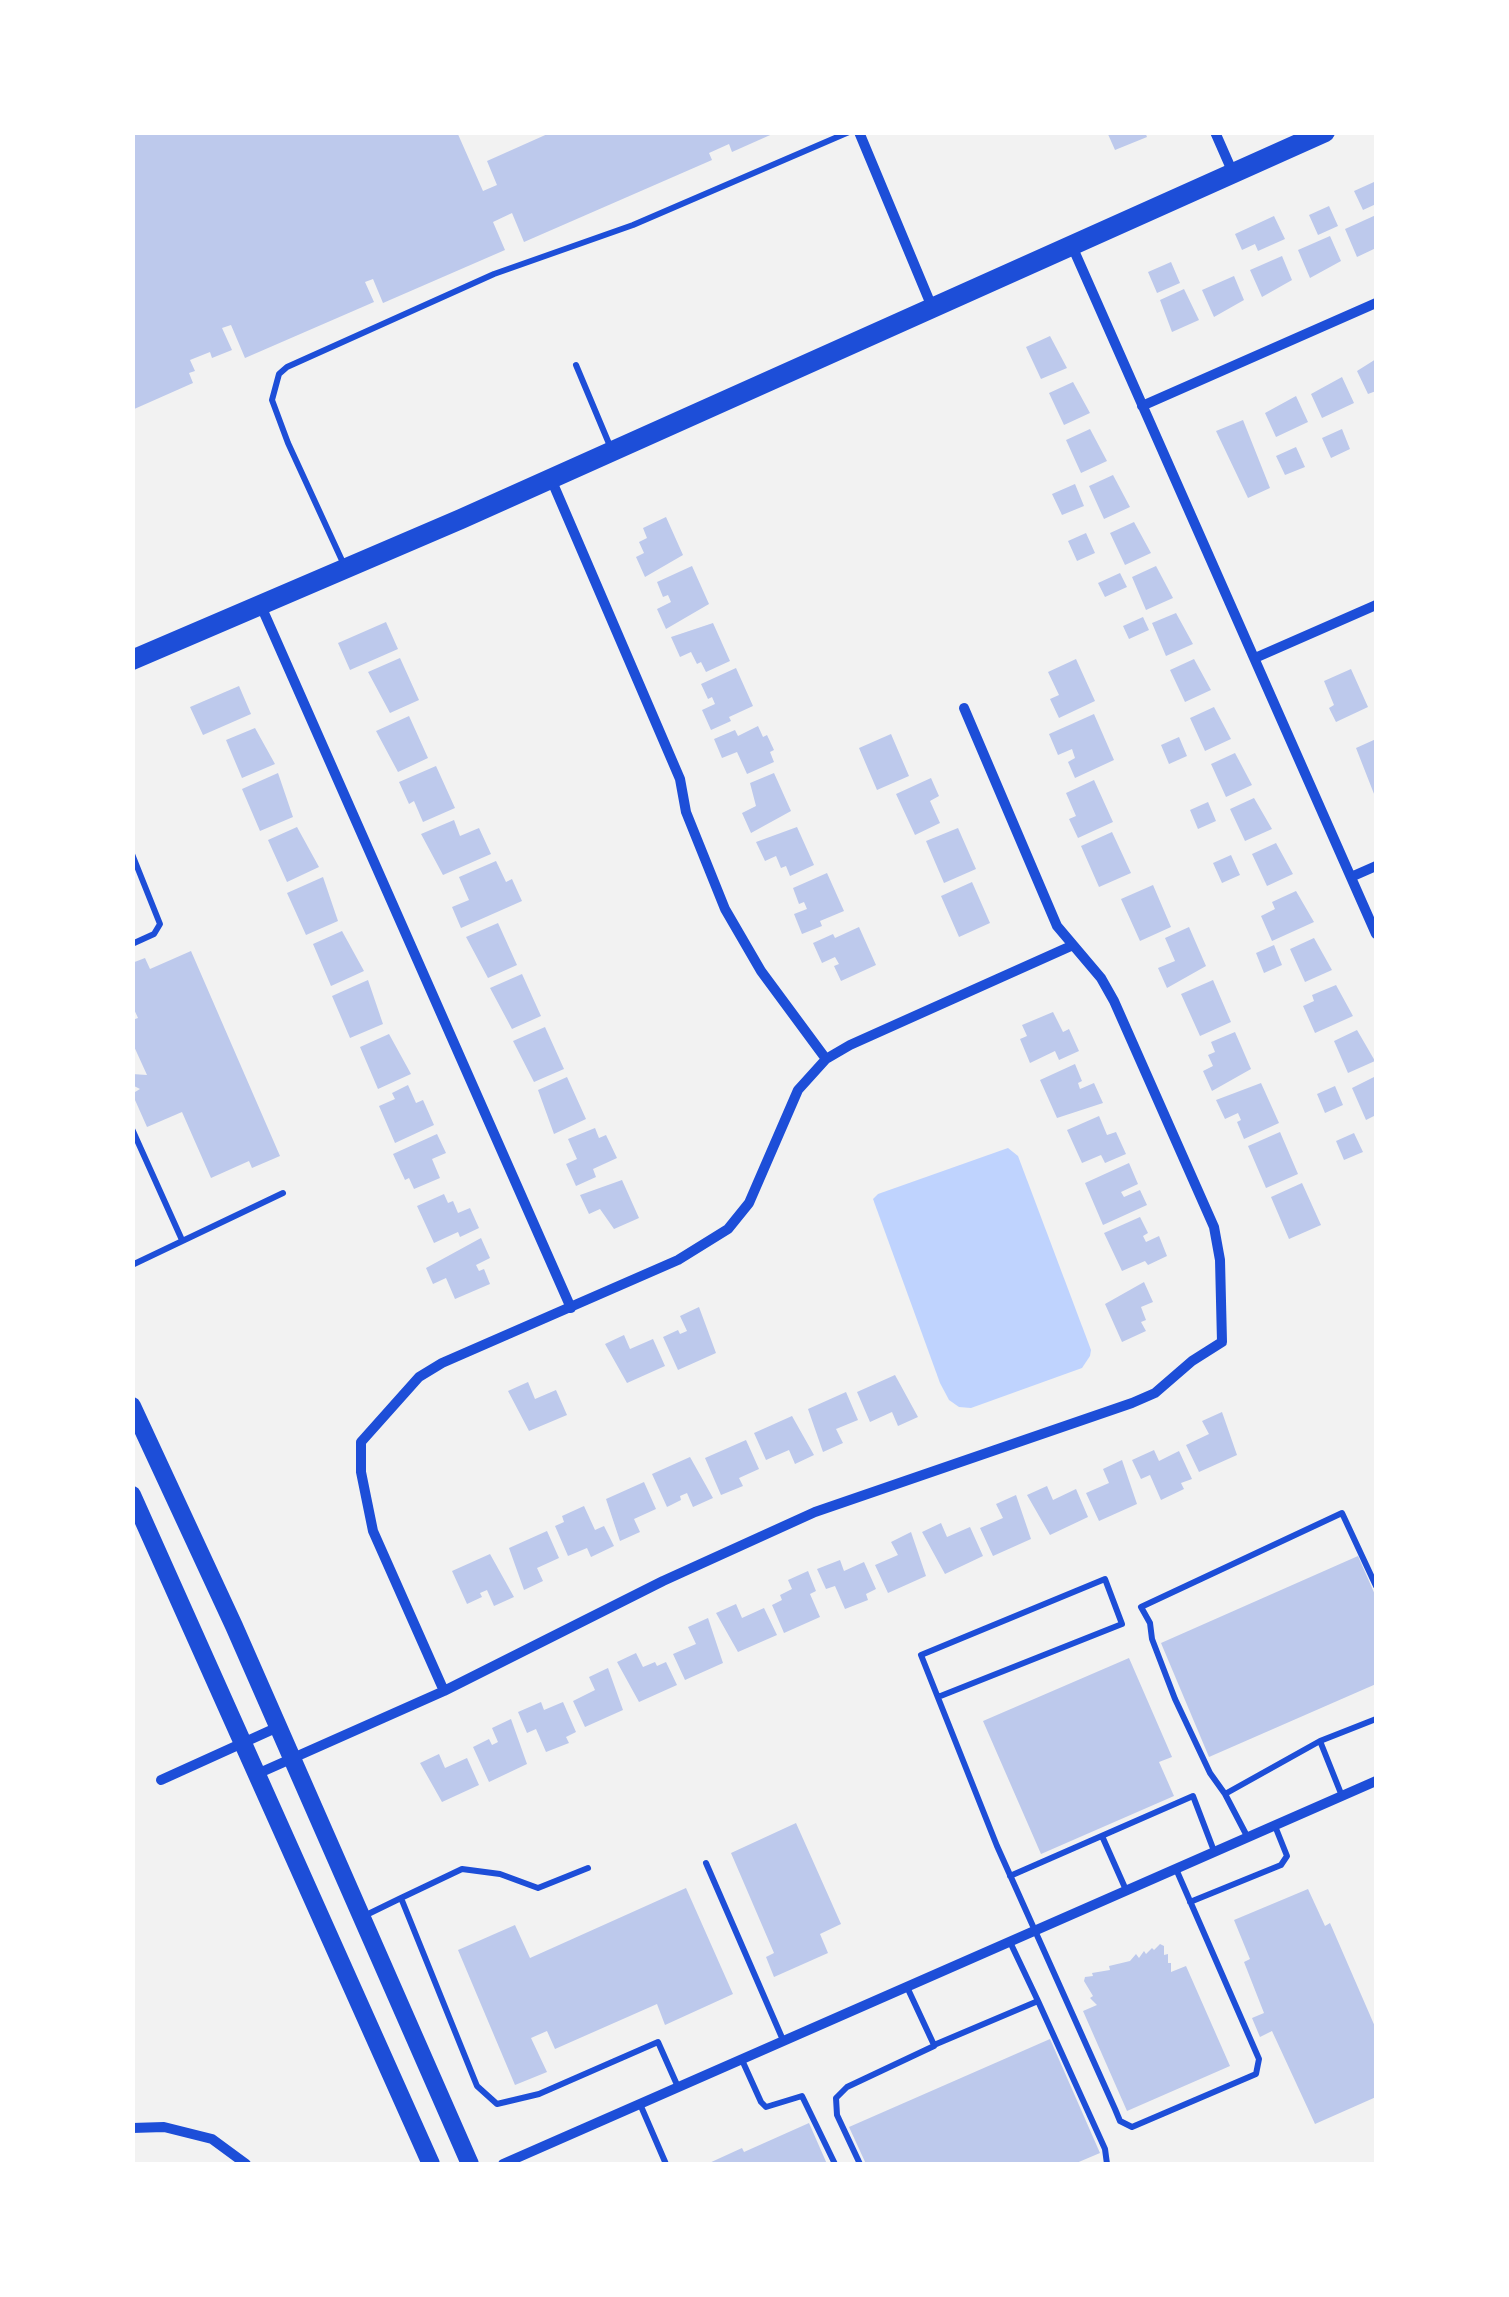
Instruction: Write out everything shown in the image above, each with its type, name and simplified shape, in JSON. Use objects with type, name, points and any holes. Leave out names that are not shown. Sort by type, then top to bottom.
[{"type":"main road","points":[[132,660],[551,479],[1325,132]]},
{"type":"main road","points":[[132,1406],[470,2164]]},
{"type":"main road","points":[[132,1495],[432,2164]]},
{"type":"street","points":[[859,132],[933,308]]},
{"type":"street","points":[[1215,132],[1233,173]]},
{"type":"street","points":[[1072,246],[1376,934]]},
{"type":"street","points":[[1142,406],[1376,302]]},
{"type":"street","points":[[551,479],[680,780],[686,812],[725,909],[761,971],[826,1059]]},
{"type":"street","points":[[260,605],[571,1308]]},
{"type":"street","points":[[1255,658],[1376,605]]},
{"type":"street","points":[[257,1774],[444,1691],[664,1581],[814,1512],[1155,1393],[1192,1361],[1222,1342],[1220,1260],[1214,1227],[1114,1002],[1101,978],[1057,926],[964,708]]},
{"type":"street","points":[[1352,876],[1376,866]]},
{"type":"street","points":[[444,1691],[373,1531],[362,1472],[361,1442],[419,1377],[442,1363],[678,1260],[728,1229],[749,1202],[798,1090],[826,1059],[1071,946]]},
{"type":"street","points":[[161,1780],[278,1727]]},
{"type":"street","points":[[503,2164],[1376,1781]]},
{"type":"street","points":[[132,2128],[164,2128],[212,2139],[246,2164]]},
{"type":"lane","points":[[345,569],[272,400],[279,374],[287,367],[494,274],[633,226],[849,132]]},
{"type":"lane","points":[[576,365],[613,451]]},
{"type":"lane","points":[[132,854],[160,924],[154,934],[132,944]]},
{"type":"lane","points":[[132,1129],[182,1240]]},
{"type":"lane","points":[[132,1254],[134,1264],[283,1194]]},
{"type":"lane","points":[[1248,1838],[1174,1699],[1150,1623],[1141,1607],[1342,1513],[1376,1586]]},
{"type":"lane","points":[[938,1697],[1122,1624],[1105,1579],[921,1655],[1010,1876],[1120,2121],[1132,2127],[1256,2074],[1259,2059],[1176,1869]]},
{"type":"lane","points":[[1226,1794],[1320,1742],[1376,1719]]},
{"type":"lane","points":[[1320,1742],[1342,1796]]},
{"type":"lane","points":[[1010,1876],[1192,1796],[1214,1852]]},
{"type":"lane","points":[[1190,1902],[1281,1865],[1287,1856],[1275,1826]]},
{"type":"lane","points":[[1102,1836],[1126,1891]]},
{"type":"lane","points":[[706,1863],[784,2041]]},
{"type":"lane","points":[[361,1917],[462,1869],[500,1874],[538,1888],[588,1868]]},
{"type":"lane","points":[[401,1898],[477,2086],[498,2104],[539,2094],[658,2042],[678,2087]]},
{"type":"lane","points":[[1010,1942],[1105,2149],[1107,2164]]},
{"type":"lane","points":[[907,1987],[934,2046]]},
{"type":"lane","points":[[860,2164],[837,2114],[836,2098],[846,2087],[1038,2000]]},
{"type":"lane","points":[[742,2059],[766,2106],[802,2096],[835,2164]]},
{"type":"lane","points":[[640,2104],[666,2164]]},
{"type":"lane","points":[[529,2152],[532,2164]]},
{"type":"water","points":[[1008,1148],[1018,1156],[1090,1356],[1082,1368],[971,1408],[959,1407],[949,1400],[940,1383],[873,1199]]},
{"type":"building","points":[[132,132],[457,132],[483,191],[497,185],[487,161],[552,132],[777,132],[732,152],[729,144],[709,153],[712,160],[524,242],[512,213],[493,222],[505,250],[383,303],[373,279],[365,282],[374,302],[245,358],[231,325],[222,328],[232,350],[212,358],[210,352],[190,360],[195,371],[189,373],[193,383],[132,410]]},
{"type":"building","points":[[1107,132],[1145,132],[1147,137],[1115,150]]},
{"type":"building","points":[[1374,182],[1376,204],[1363,210],[1354,191]]},
{"type":"building","points":[[1329,206],[1338,226],[1318,235],[1309,215]]},
{"type":"building","points":[[1376,215],[1376,248],[1357,257],[1345,229]]},
{"type":"building","points":[[1274,216],[1285,239],[1258,251],[1255,244],[1242,250],[1235,234]]},
{"type":"building","points":[[1330,236],[1341,261],[1310,278],[1298,250]]},
{"type":"building","points":[[1282,256],[1292,280],[1262,297],[1250,270]]},
{"type":"building","points":[[1171,262],[1180,283],[1157,293],[1148,272]]},
{"type":"building","points":[[1234,276],[1244,300],[1214,317],[1202,290]]},
{"type":"building","points":[[1184,289],[1199,320],[1172,332],[1160,300]]},
{"type":"building","points":[[1050,336],[1067,368],[1041,379],[1026,347]]},
{"type":"building","points":[[1376,359],[1376,391],[1368,394],[1357,371]]},
{"type":"building","points":[[1342,377],[1354,403],[1322,418],[1311,394]]},
{"type":"building","points":[[1073,382],[1090,413],[1064,425],[1049,393]]},
{"type":"building","points":[[1296,396],[1308,422],[1276,437],[1265,413]]},
{"type":"building","points":[[1243,420],[1270,488],[1248,498],[1216,431]]},
{"type":"building","points":[[1090,429],[1107,461],[1081,473],[1066,440]]},
{"type":"building","points":[[1342,429],[1350,449],[1331,458],[1322,438]]},
{"type":"building","points":[[1296,447],[1305,467],[1285,475],[1276,456]]},
{"type":"building","points":[[1113,475],[1130,507],[1104,519],[1089,486]]},
{"type":"building","points":[[1075,484],[1084,506],[1062,515],[1052,494]]},
{"type":"building","points":[[666,517],[683,555],[645,577],[636,557],[644,553],[639,542],[647,538],[643,528]]},
{"type":"building","points":[[1134,522],[1151,553],[1125,565],[1110,533]]},
{"type":"building","points":[[1086,533],[1095,553],[1077,561],[1068,541]]},
{"type":"building","points":[[692,566],[709,604],[666,629],[657,609],[671,602],[668,595],[663,597],[657,582]]},
{"type":"building","points":[[1156,566],[1173,598],[1146,610],[1132,577]]},
{"type":"building","points":[[1120,573],[1127,587],[1105,597],[1098,583]]},
{"type":"building","points":[[1176,613],[1193,644],[1166,656],[1152,623]]},
{"type":"building","points":[[1143,617],[1149,630],[1129,639],[1123,626]]},
{"type":"building","points":[[386,622],[398,649],[350,670],[338,643]]},
{"type":"building","points":[[713,623],[730,661],[706,672],[691,652],[680,657],[671,637]]},
{"type":"building","points":[[400,658],[419,700],[390,713],[368,672]]},
{"type":"building","points":[[1076,659],[1095,701],[1059,718],[1050,699],[1059,695],[1048,672]]},
{"type":"building","points":[[1194,659],[1211,690],[1185,702],[1170,670]]},
{"type":"building","points":[[736,668],[753,706],[711,730],[702,710],[715,704],[701,684]]},
{"type":"building","points":[[1351,669],[1368,707],[1336,722],[1324,681]]},
{"type":"building","points":[[239,686],[251,714],[203,735],[190,707]]},
{"type":"building","points":[[1214,707],[1231,739],[1205,751],[1190,718]]},
{"type":"building","points":[[1094,714],[1114,760],[1075,778],[1068,762],[1075,758],[1072,749],[1058,755],[1049,734]]},
{"type":"building","points":[[409,716],[428,758],[398,772],[376,731]]},
{"type":"building","points":[[758,726],[774,750],[770,752],[774,762],[747,774],[737,752],[722,758],[714,739],[735,730],[738,736]]},
{"type":"building","points":[[255,728],[275,764],[242,778],[226,740]]},
{"type":"building","points":[[891,734],[909,776],[877,790],[859,748]]},
{"type":"building","points":[[1179,737],[1187,756],[1169,764],[1161,745]]},
{"type":"building","points":[[1376,739],[1376,799],[1356,748]]},
{"type":"building","points":[[1235,753],[1252,785],[1226,797],[1211,764]]},
{"type":"building","points":[[436,766],[455,808],[423,822],[414,801],[409,804],[399,782]]},
{"type":"building","points":[[278,773],[293,817],[260,831],[242,789]]},
{"type":"building","points":[[774,773],[791,811],[751,833],[742,813],[756,806],[750,783]]},
{"type":"building","points":[[931,778],[939,796],[930,801],[940,823],[915,835],[896,794]]},
{"type":"building","points":[[1094,780],[1113,822],[1078,838],[1069,819],[1076,816],[1066,793]]},
{"type":"building","points":[[1254,798],[1272,829],[1245,841],[1230,809]]},
{"type":"building","points":[[1208,802],[1216,821],[1198,829],[1190,810]]},
{"type":"building","points":[[454,820],[460,836],[479,828],[491,854],[443,875],[421,834]]},
{"type":"building","points":[[297,827],[319,867],[287,882],[268,840]]},
{"type":"building","points":[[797,827],[814,865],[790,876],[776,856],[765,861],[756,842]]},
{"type":"building","points":[[958,828],[976,869],[944,883],[926,841]]},
{"type":"building","points":[[1112,832],[1131,873],[1099,887],[1081,846]]},
{"type":"building","points":[[1276,843],[1293,874],[1267,886],[1252,854]]},
{"type":"building","points":[[1231,855],[1240,875],[1222,883],[1213,863]]},
{"type":"building","points":[[496,861],[506,882],[512,879],[522,901],[461,928],[452,907],[469,900],[459,877]]},
{"type":"building","points":[[827,873],[844,911],[802,934],[794,914],[807,909],[804,902],[799,904],[793,888]]},
{"type":"building","points":[[323,877],[338,921],[306,935],[287,893]]},
{"type":"building","points":[[972,882],[990,923],[959,937],[941,896]]},
{"type":"building","points":[[1153,885],[1171,927],[1140,941],[1121,899]]},
{"type":"building","points":[[1296,891],[1314,922],[1272,941],[1261,916],[1275,909],[1272,902]]},
{"type":"building","points":[[498,923],[517,965],[488,978],[466,937]]},
{"type":"building","points":[[859,927],[876,965],[841,981],[834,966],[839,964],[835,957],[822,963],[813,943]]},
{"type":"building","points":[[1189,927],[1206,966],[1167,988],[1158,968],[1175,961],[1165,938]]},
{"type":"building","points":[[342,931],[364,971],[331,986],[313,944]]},
{"type":"building","points":[[1314,938],[1332,970],[1305,982],[1290,949]]},
{"type":"building","points":[[1274,945],[1282,965],[1264,973],[1256,953]]},
{"type":"building","points":[[191,951],[280,1156],[252,1168],[249,1161],[211,1178],[182,1112],[147,1127],[135,1100],[135,1092],[140,1089],[132,1085],[132,1074],[147,1075],[132,1042],[132,1020],[138,1018],[132,1005],[132,963],[145,958],[150,969]]},
{"type":"building","points":[[522,974],[541,1016],[512,1029],[490,988]]},
{"type":"building","points":[[368,980],[383,1024],[350,1038],[332,996]]},
{"type":"building","points":[[1213,980],[1231,1022],[1200,1036],[1181,994]]},
{"type":"building","points":[[1336,985],[1353,1016],[1315,1033],[1303,1006],[1314,1001],[1312,995]]},
{"type":"building","points":[[1053,1012],[1063,1032],[1069,1029],[1079,1051],[1059,1060],[1055,1051],[1030,1063],[1020,1039],[1027,1036],[1022,1025]]},
{"type":"building","points":[[545,1027],[564,1069],[534,1082],[513,1041]]},
{"type":"building","points":[[1357,1030],[1375,1061],[1348,1073],[1334,1041]]},
{"type":"building","points":[[1235,1032],[1251,1069],[1212,1091],[1203,1071],[1213,1066],[1208,1055],[1215,1052],[1211,1042]]},
{"type":"building","points":[[389,1034],[411,1074],[378,1089],[360,1047]]},
{"type":"building","points":[[1075,1064],[1082,1081],[1078,1083],[1080,1089],[1094,1083],[1103,1103],[1057,1118],[1040,1080]]},
{"type":"building","points":[[1376,1076],[1376,1115],[1366,1120],[1352,1088]]},
{"type":"building","points":[[567,1077],[586,1119],[554,1134],[538,1090]]},
{"type":"building","points":[[1261,1083],[1279,1123],[1244,1139],[1238,1113],[1225,1119],[1216,1100]]},
{"type":"building","points":[[408,1085],[416,1103],[423,1100],[434,1125],[395,1143],[379,1106],[395,1099],[392,1093]]},
{"type":"building","points":[[1335,1086],[1343,1105],[1325,1113],[1317,1094]]},
{"type":"building","points":[[1099,1116],[1107,1135],[1116,1132],[1126,1154],[1105,1163],[1101,1155],[1082,1163],[1067,1130]]},
{"type":"building","points":[[595,1128],[599,1138],[606,1135],[617,1158],[593,1169],[596,1177],[576,1186],[566,1164],[577,1159],[568,1139]]},
{"type":"building","points":[[1280,1132],[1298,1174],[1266,1188],[1248,1146]]},
{"type":"building","points":[[1354,1133],[1363,1152],[1344,1160],[1336,1141]]},
{"type":"building","points":[[437,1134],[446,1153],[432,1159],[440,1178],[414,1189],[409,1178],[405,1180],[393,1154]]},
{"type":"building","points":[[1129,1163],[1138,1184],[1121,1192],[1124,1197],[1140,1190],[1147,1205],[1103,1225],[1085,1183]]},
{"type":"building","points":[[622,1180],[639,1218],[614,1229],[600,1209],[589,1214],[580,1195]]},
{"type":"building","points":[[1302,1183],[1321,1225],[1289,1239],[1271,1197]]},
{"type":"building","points":[[444,1194],[448,1203],[453,1201],[458,1213],[470,1208],[479,1228],[434,1243],[417,1206]]},
{"type":"building","points":[[1140,1217],[1148,1233],[1143,1236],[1146,1242],[1159,1236],[1167,1256],[1122,1271],[1104,1233]]},
{"type":"building","points":[[481,1238],[490,1258],[476,1265],[479,1271],[484,1269],[490,1284],[455,1299],[446,1278],[433,1284],[426,1268]]},
{"type":"building","points":[[1144,1282],[1153,1302],[1141,1307],[1146,1320],[1141,1322],[1146,1331],[1122,1342],[1105,1304]]},
{"type":"building","points":[[699,1307],[716,1353],[678,1370],[663,1337],[678,1330],[680,1334],[687,1331],[680,1316]]},
{"type":"building","points":[[624,1335],[630,1349],[653,1339],[665,1366],[627,1383],[605,1344]]},
{"type":"building","points":[[895,1375],[918,1417],[898,1426],[892,1412],[870,1422],[857,1392]]},
{"type":"building","points":[[528,1382],[535,1399],[556,1390],[567,1415],[529,1431],[508,1391]]},
{"type":"building","points":[[846,1392],[858,1420],[836,1429],[843,1443],[823,1452],[808,1409]]},
{"type":"building","points":[[1222,1412],[1237,1455],[1199,1472],[1186,1445],[1209,1434],[1202,1421]]},
{"type":"building","points":[[792,1416],[814,1455],[795,1464],[789,1450],[766,1460],[754,1433]]},
{"type":"building","points":[[746,1440],[759,1469],[739,1478],[743,1486],[721,1495],[705,1458]]},
{"type":"building","points":[[1154,1450],[1159,1461],[1179,1451],[1192,1479],[1181,1483],[1184,1489],[1161,1500],[1150,1475],[1141,1479],[1132,1460]]},
{"type":"building","points":[[690,1457],[713,1498],[693,1507],[687,1493],[667,1507],[652,1474]]},
{"type":"building","points":[[1122,1460],[1137,1504],[1099,1521],[1086,1493],[1109,1483],[1103,1469]]},
{"type":"building","points":[[644,1482],[656,1509],[634,1519],[640,1532],[620,1541],[606,1499]]},
{"type":"building","points":[[1047,1486],[1053,1500],[1076,1489],[1088,1517],[1050,1535],[1027,1495]]},
{"type":"building","points":[[1016,1495],[1031,1539],[993,1556],[980,1528],[1003,1518],[996,1504]]},
{"type":"building","points":[[584,1506],[595,1530],[604,1526],[614,1546],[591,1557],[587,1548],[568,1556],[555,1526],[564,1522],[562,1516]]},
{"type":"building","points":[[941,1523],[947,1537],[970,1527],[983,1556],[945,1574],[922,1532]]},
{"type":"building","points":[[547,1531],[559,1558],[537,1568],[543,1581],[524,1590],[509,1548]]},
{"type":"building","points":[[911,1532],[926,1576],[888,1593],[875,1565],[898,1555],[891,1542]]},
{"type":"building","points":[[490,1554],[514,1597],[494,1606],[487,1590],[467,1604],[452,1571]]},
{"type":"building","points":[[1358,1556],[1376,1597],[1376,1684],[1209,1757],[1161,1643]]},
{"type":"building","points":[[840,1560],[844,1571],[864,1562],[876,1589],[866,1594],[868,1600],[845,1609],[835,1586],[826,1589],[817,1569]]},
{"type":"building","points":[[808,1571],[816,1591],[810,1594],[820,1617],[784,1633],[772,1605],[792,1589],[788,1580]]},
{"type":"building","points":[[736,1604],[742,1618],[764,1608],[777,1635],[738,1652],[716,1613]]},
{"type":"building","points":[[708,1618],[723,1663],[685,1680],[673,1654],[696,1644],[688,1627]]},
{"type":"building","points":[[636,1653],[643,1667],[666,1662],[677,1685],[639,1702],[617,1662]]},
{"type":"building","points":[[1129,1658],[1172,1757],[1159,1762],[1174,1796],[1041,1854],[983,1721]]},
{"type":"building","points":[[608,1668],[623,1710],[585,1727],[573,1701],[595,1690],[589,1677]]},
{"type":"building","points":[[541,1702],[544,1710],[563,1702],[576,1732],[566,1737],[569,1743],[546,1752],[536,1729],[527,1733],[518,1712]]},
{"type":"building","points":[[511,1719],[527,1764],[489,1782],[473,1747],[489,1739],[492,1745],[498,1742],[492,1728]]},
{"type":"building","points":[[439,1754],[445,1768],[467,1758],[479,1785],[442,1802],[420,1763]]},
{"type":"building","points":[[796,1823],[841,1924],[820,1934],[828,1953],[774,1977],[766,1957],[774,1953],[731,1853]]},
{"type":"building","points":[[686,1888],[733,1994],[665,2025],[657,2004],[555,2049],[547,2031],[531,2038],[547,2072],[515,2085],[458,1950],[515,1925],[530,1958]]},
{"type":"building","points":[[1308,1889],[1325,1926],[1330,1923],[1376,2029],[1376,2097],[1315,2124],[1272,2031],[1260,2037],[1252,2018],[1264,2013],[1244,1962],[1250,1959],[1234,1920]]},
{"type":"building","points":[[1160,1944],[1164,1946],[1164,1955],[1168,1954],[1171,1972],[1186,1966],[1230,2066],[1127,2111],[1083,2011],[1097,2005],[1084,1981],[1092,1973],[1110,1970],[1109,1966],[1130,1961],[1136,1954],[1139,1958],[1144,1951],[1146,1954]]},
{"type":"building","points":[[1050,2039],[1100,2153],[1074,2164],[866,2164],[849,2127]]},
{"type":"building","points":[[809,2123],[827,2164],[707,2164],[742,2148],[744,2152]]}]
